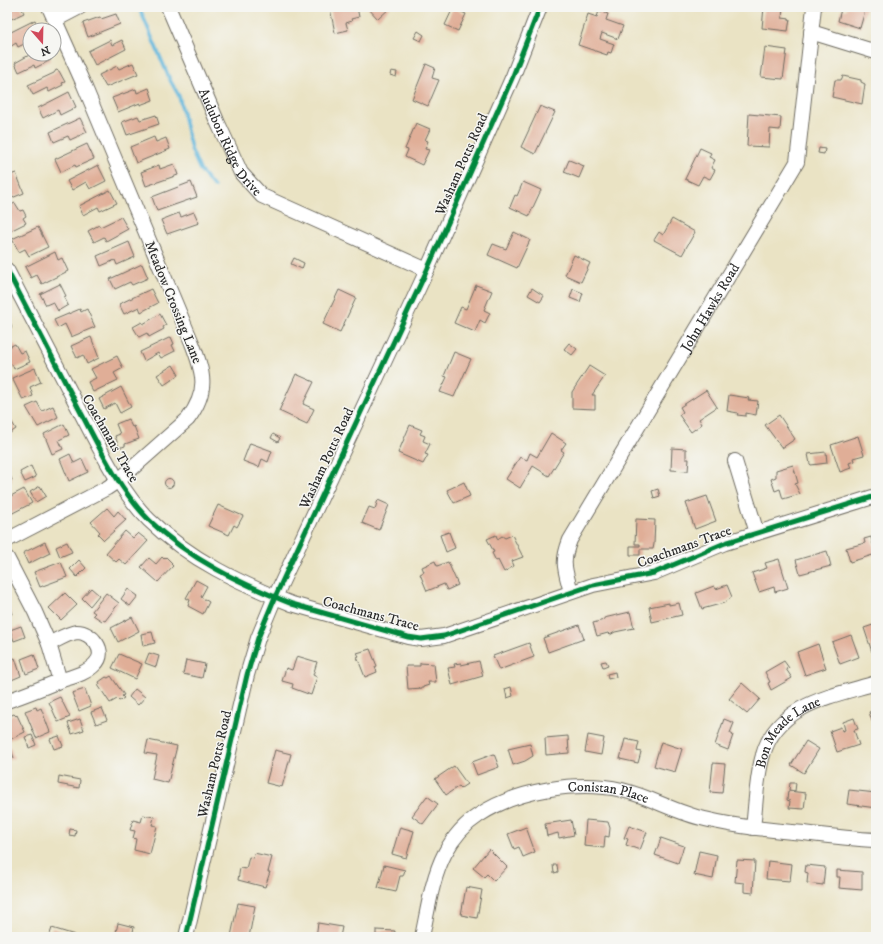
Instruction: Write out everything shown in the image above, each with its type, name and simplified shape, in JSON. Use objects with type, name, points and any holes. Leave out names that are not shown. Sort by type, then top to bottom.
[{"type":"street","name":"Meadow Crossing Lane","points":[[7,540],[107,488],[119,480],[188,419],[195,410],[203,387],[203,375],[192,343],[90,99],[49,7]]},
{"type":"street","points":[[55,20],[80,7]]},
{"type":"street","name":"Audubon Ridge Drive","points":[[170,7],[169,9],[216,121],[241,173],[262,196],[427,270]]},
{"type":"street","name":"Washam Potts Road","points":[[186,937],[247,675],[258,638],[275,597],[427,270],[513,76],[540,7]]},
{"type":"street","name":"John Hawks Road","points":[[571,592],[564,563],[566,550],[570,540],[797,162],[814,7]]},
{"type":"street","points":[[811,32],[876,52]]},
{"type":"street","name":"Coachmans Trace","points":[[7,270],[97,444],[119,480],[149,520],[184,549],[218,571],[275,597],[292,604],[408,637],[421,639],[444,636],[571,592],[608,581],[638,577],[654,572],[725,543],[876,496]]},
{"type":"street","points":[[735,461],[758,533]]},
{"type":"street","points":[[7,558],[35,612],[49,644],[60,681]]},
{"type":"street","points":[[7,701],[82,673],[96,664],[99,658],[100,650],[97,643],[93,638],[86,634],[77,632],[49,644]]},
{"type":"street","name":"Bon Meade Lane","points":[[753,828],[760,765],[763,753],[767,743],[783,720],[801,707],[876,682]]},
{"type":"street","name":"Conistan Place","points":[[422,937],[437,873],[441,861],[450,844],[463,828],[478,815],[495,805],[517,797],[555,789],[579,787],[620,790],[638,794],[703,819],[734,826],[876,840]]},
{"type":"building","points":[[7,7],[21,7],[24,13],[7,21]]},
{"type":"building","points":[[294,7],[307,7],[298,12]]},
{"type":"building","points":[[357,7],[359,17],[351,19],[352,21],[346,23],[348,30],[335,33],[330,8]]},
{"type":"building","points":[[367,7],[391,7],[378,19]]},
{"type":"building","points":[[764,7],[783,7],[782,18],[790,19],[788,31],[762,28]]},
{"type":"building","points":[[847,7],[866,7],[860,28],[838,21],[841,9],[846,10]]},
{"type":"building","points":[[453,8],[466,14],[458,31],[445,25]]},
{"type":"building","points":[[599,11],[608,14],[606,20],[623,26],[618,39],[602,33],[600,39],[614,44],[611,53],[608,52],[607,55],[578,45],[588,14],[597,17]]},
{"type":"building","points":[[116,14],[120,24],[88,37],[83,23],[100,17],[101,19]]},
{"type":"building","points":[[22,26],[22,45],[18,47],[16,43],[7,49],[7,34]]},
{"type":"building","points":[[418,31],[424,35],[421,41],[414,38]]},
{"type":"building","points":[[110,40],[112,45],[122,40],[126,49],[95,65],[88,51]]},
{"type":"building","points":[[765,47],[787,50],[783,79],[761,77]]},
{"type":"building","points":[[22,59],[22,62],[47,62],[35,68],[34,65],[19,72],[15,63]]},
{"type":"building","points":[[133,63],[138,74],[106,87],[99,75],[117,66],[119,69]]},
{"type":"building","points":[[426,64],[435,68],[432,78],[439,80],[428,106],[412,99]]},
{"type":"building","points":[[56,70],[59,71],[65,82],[62,83],[63,85],[49,92],[47,88],[33,95],[28,85],[54,73]]},
{"type":"building","points":[[391,71],[397,72],[396,77],[390,75]]},
{"type":"building","points":[[843,76],[861,80],[861,82],[865,84],[862,104],[832,97],[835,80],[841,80]]},
{"type":"building","points":[[149,88],[153,100],[140,105],[140,103],[118,112],[112,98],[136,89],[137,93]]},
{"type":"building","points":[[69,92],[76,107],[60,115],[58,110],[43,118],[38,108]]},
{"type":"building","points":[[540,106],[555,112],[535,154],[521,147]]},
{"type":"building","points":[[749,114],[781,117],[780,130],[770,129],[769,147],[747,146]]},
{"type":"building","points":[[156,115],[159,124],[127,135],[122,122],[138,116],[140,120]]},
{"type":"building","points":[[80,118],[87,132],[70,140],[68,136],[54,142],[50,132]]},
{"type":"building","points":[[416,123],[430,129],[425,140],[428,141],[425,149],[429,150],[422,165],[405,157],[408,150],[405,149]]},
{"type":"building","points":[[154,137],[156,142],[166,138],[170,149],[136,163],[130,147]]},
{"type":"building","points":[[87,144],[94,159],[76,167],[75,165],[61,172],[55,159]]},
{"type":"building","points":[[700,148],[711,153],[709,157],[715,160],[711,168],[715,170],[710,179],[703,176],[698,185],[685,179]]},
{"type":"building","points":[[819,148],[825,149],[824,154],[818,153]]},
{"type":"building","points":[[569,160],[584,166],[579,178],[564,172]]},
{"type":"building","points":[[174,164],[178,175],[146,186],[141,172],[159,165],[160,169]]},
{"type":"building","points":[[98,165],[106,181],[90,189],[86,182],[72,190],[67,181]]},
{"type":"building","points":[[16,173],[24,193],[7,200],[7,176]]},
{"type":"building","points":[[191,182],[197,197],[157,211],[152,197]]},
{"type":"building","points":[[523,182],[541,190],[529,216],[510,207]]},
{"type":"building","points":[[110,190],[117,203],[100,211],[98,207],[83,215],[79,206]]},
{"type":"building","points":[[15,203],[20,211],[23,210],[26,216],[23,218],[26,223],[8,232],[7,218],[9,217],[7,207]]},
{"type":"building","points":[[194,212],[199,223],[167,234],[161,220],[179,213],[181,217]]},
{"type":"building","points":[[121,217],[128,229],[106,241],[104,237],[94,242],[88,231],[99,225],[100,227]]},
{"type":"building","points":[[672,219],[695,232],[682,255],[654,240],[659,232],[663,235]]},
{"type":"building","points":[[38,227],[48,247],[29,256],[25,249],[19,252],[12,239]]},
{"type":"building","points":[[514,232],[530,240],[517,268],[488,255],[493,244],[506,249]]},
{"type":"building","points":[[129,242],[135,257],[117,265],[115,260],[101,266],[97,256]]},
{"type":"building","points":[[55,252],[58,260],[62,258],[68,271],[42,284],[37,275],[31,278],[25,267]]},
{"type":"building","points":[[574,255],[590,263],[581,282],[565,275]]},
{"type":"building","points":[[294,258],[304,263],[302,269],[291,264]]},
{"type":"building","points":[[142,264],[148,278],[132,285],[130,282],[115,289],[110,279]]},
{"type":"building","points":[[60,284],[66,296],[64,297],[68,305],[58,311],[53,302],[46,305],[40,294]]},
{"type":"building","points":[[476,285],[492,291],[484,310],[490,313],[485,323],[480,320],[475,332],[454,323],[461,307],[466,309]]},
{"type":"building","points":[[532,288],[544,296],[540,302],[528,295]]},
{"type":"building","points":[[151,289],[158,303],[141,312],[139,307],[124,314],[119,304]]},
{"type":"building","points":[[573,289],[583,293],[580,302],[570,298]]},
{"type":"building","points":[[339,290],[356,298],[340,332],[323,324]]},
{"type":"building","points":[[80,309],[81,312],[87,309],[95,327],[71,337],[65,324],[58,328],[54,320]]},
{"type":"building","points":[[160,314],[166,325],[163,327],[164,329],[149,337],[147,333],[139,337],[133,327],[142,322],[143,324]]},
{"type":"building","points":[[7,315],[12,327],[7,329]]},
{"type":"building","points":[[91,337],[99,358],[87,364],[83,355],[77,358],[71,346]]},
{"type":"building","points":[[171,337],[174,344],[172,345],[175,351],[161,358],[158,353],[144,361],[140,352]]},
{"type":"building","points":[[569,343],[577,349],[572,355],[564,349]]},
{"type":"building","points":[[15,344],[20,353],[25,351],[30,362],[14,369],[12,364],[10,365],[7,359],[9,359],[7,348]]},
{"type":"building","points":[[454,352],[471,359],[454,397],[440,392],[447,377],[444,376]]},
{"type":"building","points":[[117,356],[123,368],[114,373],[118,380],[93,392],[88,382],[96,378],[91,369]]},
{"type":"building","points":[[173,365],[179,375],[164,385],[157,375]]},
{"type":"building","points":[[589,366],[605,376],[592,395],[595,395],[595,409],[572,408],[572,392]]},
{"type":"building","points":[[35,368],[41,382],[30,387],[33,396],[23,400],[12,378]]},
{"type":"building","points":[[296,374],[314,382],[303,404],[314,409],[307,424],[279,411]]},
{"type":"building","points":[[121,387],[131,407],[120,413],[115,403],[104,409],[99,399]]},
{"type":"building","points":[[706,390],[717,407],[699,419],[702,424],[691,432],[679,415],[683,412],[680,407]]},
{"type":"building","points":[[729,395],[758,401],[756,415],[746,413],[746,416],[737,415],[738,413],[727,411]]},
{"type":"building","points":[[37,402],[42,411],[53,406],[58,417],[38,427],[26,407]]},
{"type":"building","points":[[779,415],[795,439],[782,448],[765,425]]},
{"type":"building","points":[[10,419],[16,429],[7,435],[7,421]]},
{"type":"building","points":[[128,419],[132,427],[134,426],[139,439],[125,444],[125,446],[119,447],[115,436],[120,434],[116,424]]},
{"type":"building","points":[[64,424],[69,435],[59,440],[63,449],[52,454],[44,434]]},
{"type":"building","points":[[410,425],[422,430],[420,434],[425,436],[423,441],[430,444],[425,454],[428,455],[423,464],[398,453]]},
{"type":"building","points":[[551,433],[566,443],[561,450],[564,452],[549,476],[533,466],[520,488],[506,479],[520,457],[527,460],[530,453],[537,457]]},
{"type":"building","points":[[273,434],[280,438],[278,442],[271,438]]},
{"type":"building","points":[[858,436],[864,455],[853,458],[854,461],[849,463],[851,468],[840,472],[831,445]]},
{"type":"building","points":[[250,443],[272,451],[268,462],[262,459],[259,467],[243,461]]},
{"type":"building","points":[[672,448],[686,449],[686,459],[689,459],[688,471],[671,470]]},
{"type":"building","points":[[826,452],[827,463],[810,464],[808,454]]},
{"type":"building","points":[[70,454],[74,463],[82,459],[88,472],[69,481],[60,459]]},
{"type":"building","points":[[793,465],[798,483],[795,484],[800,494],[783,499],[780,489],[775,491],[771,479],[776,477],[776,470]]},
{"type":"building","points":[[31,466],[36,477],[25,482],[20,472]]},
{"type":"building","points":[[7,469],[12,480],[7,482]]},
{"type":"building","points":[[167,479],[171,479],[173,483],[171,487],[167,487],[165,485],[165,481]]},
{"type":"building","points":[[464,482],[470,496],[454,503],[447,490]]},
{"type":"building","points":[[40,486],[46,496],[36,502],[30,492]]},
{"type":"building","points":[[24,489],[32,503],[7,516],[7,498]]},
{"type":"building","points":[[658,489],[660,496],[654,498],[652,491]]},
{"type":"building","points":[[707,496],[716,521],[695,529],[686,503]]},
{"type":"building","points":[[378,500],[389,505],[379,530],[362,523],[369,507],[375,509]]},
{"type":"building","points":[[218,505],[243,516],[237,527],[234,525],[229,535],[208,526]]},
{"type":"building","points":[[107,508],[114,516],[118,511],[126,520],[104,540],[98,534],[100,532],[91,522]]},
{"type":"building","points":[[636,519],[655,520],[654,544],[653,549],[640,549],[640,555],[630,555],[630,546],[640,546],[640,544],[635,544]]},
{"type":"building","points":[[125,531],[133,538],[138,533],[148,541],[126,565],[119,559],[116,562],[106,553]]},
{"type":"building","points":[[449,532],[455,548],[446,552],[440,535]]},
{"type":"building","points":[[496,535],[498,540],[502,536],[505,538],[512,535],[523,557],[512,561],[514,566],[504,572],[498,560],[496,561],[492,553],[494,552],[487,539]]},
{"type":"building","points":[[871,537],[876,554],[850,562],[846,548],[865,543],[864,539]]},
{"type":"building","points":[[45,542],[50,553],[28,564],[23,553]]},
{"type":"building","points":[[67,542],[72,552],[60,557],[56,547]]},
{"type":"building","points":[[827,551],[831,566],[800,574],[796,560]]},
{"type":"building","points":[[162,557],[164,559],[166,557],[173,566],[158,582],[141,567],[149,558],[156,564]]},
{"type":"building","points":[[779,559],[788,588],[775,592],[774,587],[759,592],[752,573],[767,568],[765,563]]},
{"type":"building","points":[[79,560],[86,568],[77,577],[70,569]]},
{"type":"building","points":[[435,561],[437,566],[448,562],[458,585],[447,590],[444,584],[427,591],[420,574],[424,572],[422,567]]},
{"type":"building","points":[[61,562],[67,577],[40,587],[34,572]]},
{"type":"building","points":[[196,580],[207,586],[201,597],[209,602],[203,614],[188,606],[190,600],[186,598]]},
{"type":"building","points":[[727,585],[732,597],[724,603],[702,609],[696,593],[714,586],[716,589]]},
{"type":"building","points":[[91,588],[99,595],[90,606],[82,598]]},
{"type":"building","points":[[128,589],[138,596],[130,606],[121,599]]},
{"type":"building","points":[[65,593],[77,605],[61,620],[49,608]]},
{"type":"building","points":[[106,593],[119,603],[105,621],[102,621],[93,615],[95,613],[92,611]]},
{"type":"building","points":[[7,603],[12,614],[7,616]]},
{"type":"building","points":[[669,603],[669,605],[679,603],[682,615],[652,622],[649,607]]},
{"type":"building","points":[[630,612],[634,628],[615,632],[610,635],[608,633],[597,636],[593,623],[604,620],[604,618]]},
{"type":"building","points":[[132,617],[139,631],[118,642],[111,628]]},
{"type":"building","points":[[876,624],[876,650],[872,652],[864,628]]},
{"type":"building","points":[[579,625],[584,639],[548,652],[543,638]]},
{"type":"building","points":[[21,626],[25,637],[14,641],[10,630]]},
{"type":"building","points":[[7,631],[11,642],[7,643]]},
{"type":"building","points":[[152,632],[155,643],[143,646],[141,634]]},
{"type":"building","points":[[851,635],[859,657],[840,664],[832,642]]},
{"type":"building","points":[[529,643],[534,657],[499,670],[493,656]]},
{"type":"building","points":[[818,644],[826,668],[805,675],[797,652]]},
{"type":"building","points":[[370,649],[377,666],[375,667],[377,672],[365,677],[357,657],[359,656],[357,653]]},
{"type":"building","points":[[149,653],[159,656],[156,667],[145,663]]},
{"type":"building","points":[[34,654],[39,669],[26,674],[21,659]]},
{"type":"building","points":[[119,654],[142,664],[135,679],[112,668]]},
{"type":"building","points":[[297,656],[317,662],[313,675],[317,677],[311,695],[292,688],[293,684],[282,681],[286,668],[292,670]]},
{"type":"building","points":[[15,658],[21,676],[9,681],[7,675],[7,661]]},
{"type":"building","points":[[186,660],[205,664],[202,678],[183,674]]},
{"type":"building","points":[[479,661],[483,676],[452,685],[448,668],[455,667],[454,664],[461,663],[461,665]]},
{"type":"building","points":[[606,661],[608,665],[603,667],[601,662]]},
{"type":"building","points":[[784,661],[789,668],[786,669],[792,678],[771,690],[768,683],[770,682],[765,672]]},
{"type":"building","points":[[420,663],[434,664],[436,682],[428,682],[429,685],[423,688],[408,689],[406,666],[420,666]]},
{"type":"building","points":[[615,672],[616,677],[608,679],[607,674]]},
{"type":"building","points":[[111,676],[124,695],[122,696],[124,698],[119,701],[117,699],[110,703],[98,685],[100,684],[99,682],[106,677],[108,678]]},
{"type":"building","points":[[742,683],[760,699],[747,714],[729,699]]},
{"type":"building","points":[[511,687],[513,696],[507,698],[505,689]]},
{"type":"building","points":[[85,689],[91,706],[79,711],[72,693]]},
{"type":"building","points":[[135,689],[145,697],[138,705],[129,697]]},
{"type":"building","points":[[60,697],[70,717],[58,722],[49,702]]},
{"type":"building","points":[[36,707],[37,710],[41,708],[50,732],[36,738],[25,711]]},
{"type":"building","points":[[102,708],[107,720],[96,724],[91,712]]},
{"type":"building","points":[[876,710],[876,733],[869,712]]},
{"type":"building","points":[[14,714],[16,716],[17,715],[25,732],[9,740],[7,734],[7,717]]},
{"type":"building","points":[[854,718],[858,729],[854,730],[859,745],[837,752],[830,731],[841,727],[842,731],[845,730],[843,722]]},
{"type":"building","points":[[80,719],[84,730],[72,734],[68,723]]},
{"type":"building","points":[[724,719],[734,723],[730,733],[733,735],[728,750],[715,745]]},
{"type":"building","points":[[32,735],[36,745],[29,748],[25,737]]},
{"type":"building","points":[[588,735],[604,738],[601,755],[585,752]]},
{"type":"building","points":[[59,736],[63,746],[54,749],[50,739]]},
{"type":"building","points":[[568,736],[569,753],[546,755],[545,738]]},
{"type":"building","points":[[625,739],[639,742],[637,751],[641,752],[638,763],[620,759]]},
{"type":"building","points":[[148,740],[177,746],[168,783],[152,779],[157,755],[145,753]]},
{"type":"building","points":[[806,741],[819,749],[804,773],[791,765]]},
{"type":"building","points":[[661,742],[682,749],[675,772],[654,766]]},
{"type":"building","points":[[530,744],[533,756],[525,761],[513,765],[508,749]]},
{"type":"building","points":[[10,747],[14,758],[7,761],[7,748]]},
{"type":"building","points":[[275,750],[291,754],[282,787],[266,783]]},
{"type":"building","points":[[494,754],[499,767],[477,775],[472,762]]},
{"type":"building","points":[[713,763],[725,764],[722,793],[710,792]]},
{"type":"building","points":[[454,766],[467,784],[461,788],[459,786],[446,795],[435,779]]},
{"type":"building","points":[[59,776],[80,780],[79,788],[58,784]]},
{"type":"building","points":[[790,783],[796,783],[795,791],[789,790]]},
{"type":"building","points":[[849,790],[876,793],[876,808],[847,804]]},
{"type":"building","points":[[788,791],[806,793],[804,809],[789,808],[790,801],[787,800]]},
{"type":"building","points":[[427,796],[438,804],[423,824],[412,816]]},
{"type":"building","points":[[143,815],[154,817],[152,825],[157,826],[150,854],[134,850],[136,839],[133,838],[135,831],[130,830],[133,820],[141,822]]},
{"type":"building","points":[[571,820],[574,835],[559,838],[558,833],[547,836],[545,824]]},
{"type":"building","points":[[586,820],[608,822],[610,828],[609,837],[605,836],[604,848],[584,846]]},
{"type":"building","points":[[629,826],[647,832],[640,850],[626,845],[628,839],[624,838]]},
{"type":"building","points":[[400,827],[414,831],[406,858],[392,854]]},
{"type":"building","points":[[526,827],[535,852],[523,857],[519,847],[514,849],[508,834]]},
{"type":"building","points":[[70,829],[76,830],[75,836],[69,835]]},
{"type":"building","points":[[661,838],[684,846],[678,863],[655,855]]},
{"type":"building","points":[[489,849],[507,867],[494,881],[487,874],[484,877],[473,868]]},
{"type":"building","points":[[699,851],[717,855],[713,879],[694,875]]},
{"type":"building","points":[[254,853],[272,857],[268,872],[270,872],[265,887],[238,880],[240,868],[246,869],[249,857],[253,858]]},
{"type":"building","points":[[737,860],[755,861],[753,893],[744,892],[744,883],[735,882]]},
{"type":"building","points":[[768,861],[792,864],[790,881],[766,879]]},
{"type":"building","points":[[384,865],[405,870],[403,876],[400,876],[396,892],[378,888]]},
{"type":"building","points":[[553,865],[557,865],[558,872],[554,873]]},
{"type":"building","points":[[806,865],[825,867],[823,885],[807,883],[808,873],[805,872]]},
{"type":"building","points":[[837,870],[862,872],[862,890],[839,888],[840,877],[837,877]]},
{"type":"building","points":[[466,887],[482,890],[477,918],[461,915]]},
{"type":"building","points":[[238,903],[255,906],[249,937],[231,936]]},
{"type":"building","points":[[118,923],[134,927],[132,937],[115,937]]},
{"type":"building","points":[[318,923],[342,927],[340,937],[316,937]]},
{"type":"building","points":[[52,928],[75,935],[74,937],[49,937]]},
{"type":"building","points":[[376,930],[395,931],[394,937],[376,937]]},
{"type":"waterway","points":[[139,7],[170,80],[179,96],[191,149],[200,170],[214,187]]},
{"type":"cycle path","points":[[186,937],[247,675],[258,638],[275,597],[427,270],[513,76],[540,7]]},
{"type":"cycle path","points":[[7,270],[110,466],[128,495],[149,520],[181,547],[199,559],[253,588],[292,604],[408,637],[421,639],[444,636],[593,585],[654,573],[725,543],[876,496]]}]
